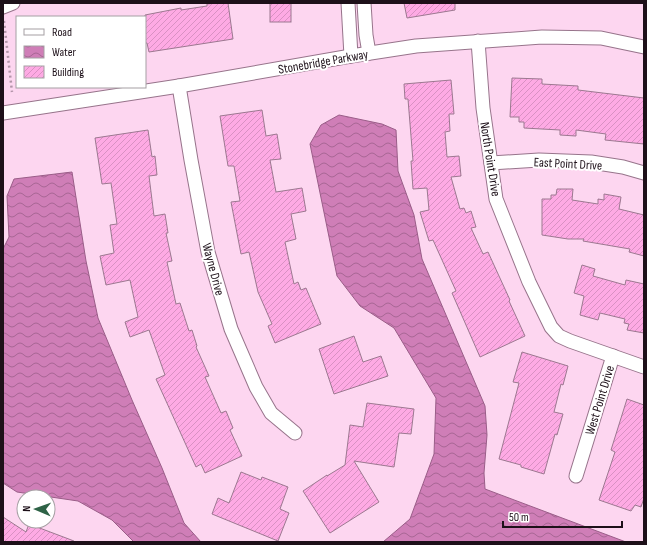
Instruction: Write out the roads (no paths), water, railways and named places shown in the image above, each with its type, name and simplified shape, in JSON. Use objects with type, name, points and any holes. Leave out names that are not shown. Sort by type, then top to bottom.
[{"type":"street","points":[[3,12],[13,3]]},
{"type":"street","points":[[348,3],[351,56]]},
{"type":"street","points":[[364,3],[369,53]]},
{"type":"street","name":"Stonebridge Parkway","points":[[3,113],[179,86],[416,46],[542,37],[601,38],[644,46]]},
{"type":"street","name":"North Point Drive","points":[[478,41],[483,108],[496,199],[529,282],[551,327],[559,336]]},
{"type":"street","name":"Wayne Drive","points":[[179,86],[208,252],[231,329],[256,387],[271,413],[295,433]]},
{"type":"street","name":"East Point Drive","points":[[491,163],[539,160],[591,162],[623,167],[644,173]]},
{"type":"street","name":"West Point Drive","points":[[559,336],[613,356],[576,476]]},
{"type":"street","points":[[613,356],[644,367]]},
{"type":"water","points":[[339,115],[382,124],[396,130],[398,171],[414,215],[422,259],[485,406],[487,435],[484,473],[485,489],[626,542],[383,542],[410,519],[434,454],[436,398],[394,328],[360,306],[337,276],[310,144],[321,125]]},
{"type":"water","points":[[72,172],[86,261],[98,318],[184,523],[201,542],[134,542],[112,520],[78,501],[56,498],[56,489],[16,489],[16,491],[3,483],[3,249],[9,237],[7,196],[14,179]]}]
